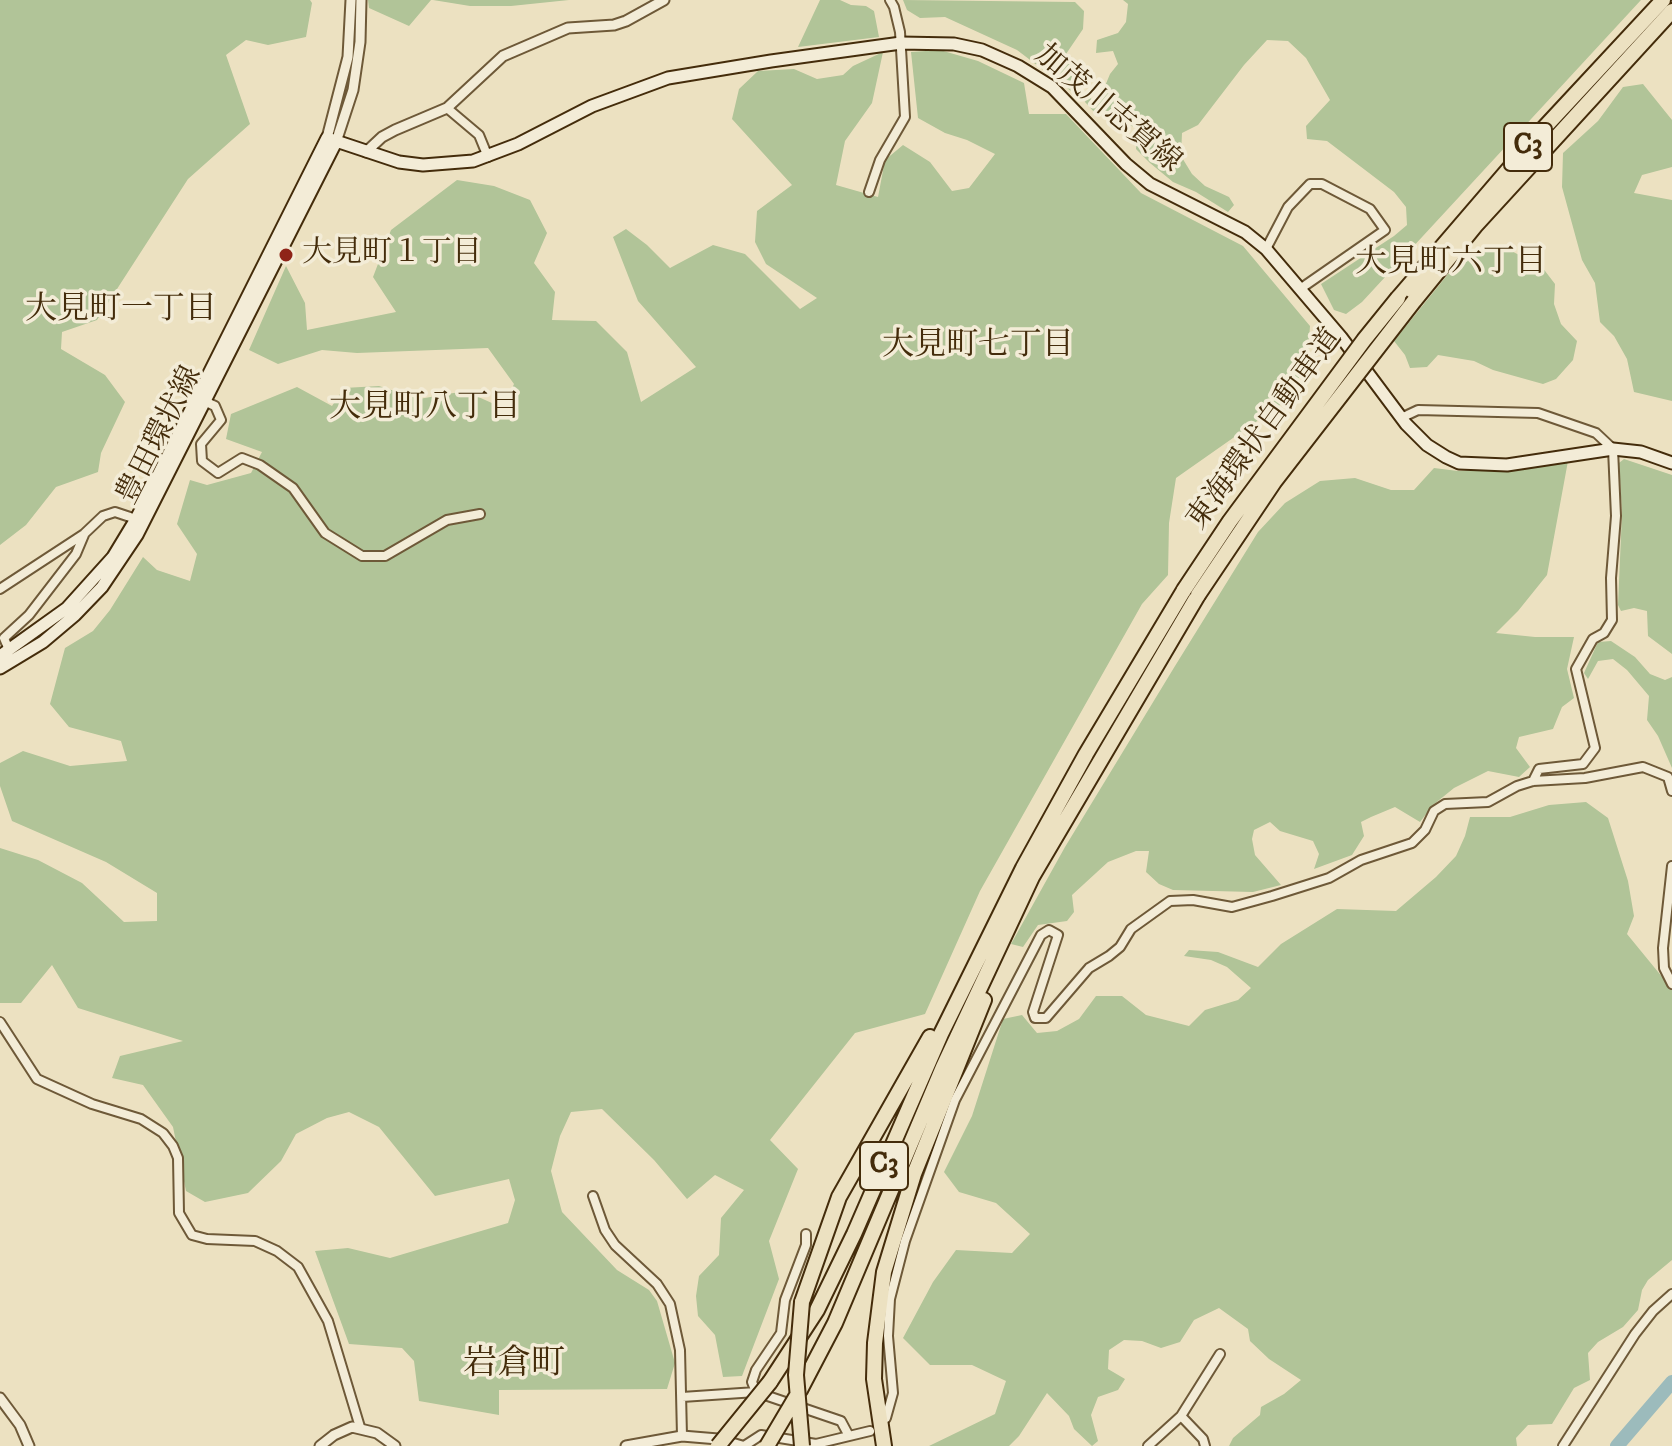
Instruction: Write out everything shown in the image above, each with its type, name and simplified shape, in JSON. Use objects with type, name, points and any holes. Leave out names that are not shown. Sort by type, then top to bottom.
[{"type":"highway","name":"東海環状自動車道","points":[[985,943],[1058,803],[1284,449],[1398,298],[1544,128],[1663,0]]},
{"type":"highway","name":"東海環状自動車道","points":[[1032,877],[1191,592],[1475,226],[1672,11]]},
{"type":"highway","points":[[767,1446],[835,1323],[943,1067],[1032,877]]},
{"type":"highway","points":[[884,1446],[877,1415],[874,1367],[884,1272],[914,1174],[1032,877]]},
{"type":"highway","name":"C3","points":[[802,1446],[796,1375],[802,1302],[839,1197],[931,1037],[961,976],[985,943]]},
{"type":"highway","name":"C3","points":[[718,1446],[770,1382],[817,1310],[985,943]]},
{"type":"main road","name":"加茂川志賀線","points":[[331,140],[399,162],[449,165],[488,157],[592,106],[668,78],[901,43],[954,44],[982,50],[1018,66],[1052,87],[1126,164],[1150,184],[1231,224],[1266,249],[1341,337],[1401,418],[1427,445],[1459,463],[1507,465],[1613,449],[1641,452],[1672,463]]},
{"type":"main road","name":"豊田環状線","points":[[0,668],[43,642],[75,615],[102,587],[137,535],[201,399],[331,140]]},
{"type":"main road","name":"豊田環状線","points":[[5,653],[67,608],[113,557],[201,399]]},
{"type":"street","points":[[331,140],[348,57],[351,0]]},
{"type":"street","points":[[331,140],[353,90],[360,42],[361,0]]},
{"type":"street","points":[[366,152],[382,137],[447,108],[503,56],[568,28],[614,25],[626,21],[664,0]]},
{"type":"street","points":[[869,192],[880,160],[905,117],[901,43],[890,0]]},
{"type":"street","points":[[447,108],[479,135],[488,157]]},
{"type":"street","points":[[1266,249],[1288,207],[1310,184],[1322,184],[1370,209],[1385,230],[1300,289]]},
{"type":"street","points":[[201,399],[215,406],[221,420],[201,444],[202,461],[218,473],[242,458],[260,465],[293,488],[325,533],[362,556],[385,556],[447,520],[480,514]]},
{"type":"street","points":[[1401,418],[1418,410],[1538,413],[1596,433],[1613,449],[1616,516],[1611,578],[1612,620],[1604,633],[1593,639],[1576,669],[1595,748],[1583,764],[1539,769],[1533,781]]},
{"type":"street","points":[[0,589],[84,534],[103,516],[115,512],[136,519]]},
{"type":"street","points":[[5,653],[4,638],[29,615],[76,554],[84,534]]},
{"type":"street","points":[[886,1418],[893,1393],[888,1336],[890,1299],[905,1241],[955,1100],[1041,935],[1049,930],[1058,935],[1033,1012],[1035,1018],[1046,1018],[1089,968],[1120,947],[1131,929],[1170,901],[1193,900],[1232,907],[1329,878],[1361,860],[1412,843],[1425,830],[1434,811],[1445,804],[1488,802],[1533,781],[1585,778],[1643,767],[1668,777],[1672,791]]},
{"type":"street","points":[[1672,866],[1663,948],[1664,968],[1672,984]]},
{"type":"street","points":[[0,1022],[37,1079],[92,1104],[141,1119],[163,1133],[178,1158],[179,1213],[192,1235],[207,1239],[255,1241],[277,1251],[298,1267],[328,1321],[360,1427]]},
{"type":"street","points":[[593,1196],[605,1230],[615,1245],[657,1284],[670,1304],[680,1350],[682,1436]]},
{"type":"street","points":[[756,1392],[752,1382],[756,1370],[781,1333],[785,1300],[806,1245],[806,1234]]},
{"type":"street","points":[[1563,1446],[1635,1334],[1653,1311],[1672,1294]]},
{"type":"street","points":[[1148,1446],[1181,1416],[1220,1354]]},
{"type":"street","points":[[682,1397],[756,1392],[841,1421],[849,1436]]},
{"type":"street","points":[[0,1398],[20,1425],[29,1446]]},
{"type":"street","points":[[1181,1416],[1203,1439],[1205,1446]]},
{"type":"street","points":[[320,1446],[345,1429],[360,1427],[377,1433],[395,1446]]},
{"type":"street","points":[[626,1446],[682,1436],[718,1439],[743,1446],[761,1435],[816,1444],[870,1431]]},
{"type":"green space","points":[[0,0],[310,0],[312,3],[306,37],[268,45],[246,40],[226,55],[250,124],[188,179],[97,320],[62,332],[61,349],[105,375],[125,402],[101,453],[98,472],[56,487],[26,525],[0,545]]},
{"type":"green space","points":[[368,0],[431,0],[409,26],[369,8]]},
{"type":"green space","points":[[433,0],[569,0],[511,6],[470,6]]},
{"type":"green space","points":[[820,0],[840,0],[874,11],[879,37],[798,47]]},
{"type":"green space","points":[[903,0],[1075,2],[1084,11],[1083,29],[1066,54],[1077,73],[1071,91],[1017,50],[945,17],[920,18],[907,10]]},
{"type":"green space","points":[[1123,0],[1641,0],[1362,302],[1346,314],[1334,310],[1321,284],[1407,225],[1406,207],[1394,192],[1327,141],[1307,139],[1306,126],[1330,100],[1306,58],[1288,41],[1267,40],[1198,125],[1182,133],[1181,156],[1192,174],[1205,186],[1229,197],[1234,205],[1228,212],[1173,182],[1150,163],[1136,149],[1137,128],[1095,113],[1085,102],[1087,96],[1098,103],[1110,74],[1118,64],[1113,51],[1096,53],[1097,40],[1118,33],[1126,22],[1128,4]]},
{"type":"green space","points":[[940,50],[978,61],[1024,83],[1029,114],[1066,114],[1141,193],[1243,246],[1310,326],[1307,366],[1280,405],[1176,478],[1169,523],[1168,575],[1142,604],[980,891],[925,1014],[855,1033],[770,1140],[798,1169],[769,1241],[779,1279],[742,1376],[723,1377],[715,1335],[698,1316],[696,1296],[699,1276],[719,1255],[721,1218],[744,1190],[715,1175],[687,1199],[654,1160],[602,1109],[571,1112],[560,1136],[551,1171],[562,1212],[617,1270],[649,1290],[657,1301],[675,1363],[667,1389],[499,1390],[499,1415],[419,1401],[414,1361],[402,1348],[349,1344],[315,1251],[348,1248],[390,1258],[508,1223],[515,1200],[509,1179],[435,1196],[379,1127],[349,1112],[327,1118],[296,1134],[281,1161],[248,1193],[205,1202],[186,1191],[173,1127],[143,1085],[112,1078],[120,1056],[183,1041],[78,1008],[52,965],[21,1003],[0,1003],[0,848],[38,860],[82,883],[124,922],[157,921],[157,893],[106,862],[12,821],[0,786],[0,763],[23,751],[70,766],[127,761],[121,741],[69,727],[50,704],[65,648],[93,631],[143,557],[157,570],[190,581],[197,554],[177,524],[190,480],[207,485],[251,473],[262,452],[226,439],[231,414],[297,387],[332,406],[344,388],[379,386],[419,399],[465,391],[503,408],[514,384],[488,348],[357,353],[322,350],[278,364],[249,350],[286,266],[305,303],[307,330],[396,312],[373,277],[391,230],[457,180],[494,186],[530,200],[547,233],[534,263],[555,292],[552,320],[596,321],[627,352],[641,402],[696,367],[638,301],[613,237],[626,229],[670,268],[713,245],[745,254],[800,309],[817,298],[766,264],[755,242],[757,211],[792,185],[732,119],[739,89],[758,71],[794,69],[817,79],[843,75],[853,66],[883,52],[872,103],[845,141],[836,185],[878,197],[885,160],[903,145],[930,162],[952,191],[969,188],[995,154],[918,118],[911,52]]},
{"type":"green space","points":[[1643,84],[1672,120],[1672,167],[1642,175],[1634,193],[1672,200],[1672,401],[1634,392],[1627,359],[1614,336],[1600,322],[1595,283],[1582,260],[1562,187],[1563,153],[1598,121],[1623,87]]},
{"type":"green space","points":[[1500,245],[1542,267],[1555,284],[1554,304],[1561,324],[1577,341],[1573,360],[1556,379],[1543,384],[1493,370],[1474,361],[1438,355],[1427,367],[1410,368],[1394,341],[1465,253]]},
{"type":"green space","points":[[1624,459],[1672,475],[1672,654],[1648,636],[1647,611],[1634,608],[1621,611],[1618,605],[1622,513],[1619,463]]},
{"type":"green space","points":[[1568,461],[1547,575],[1496,633],[1574,637],[1567,669],[1574,698],[1562,707],[1553,729],[1519,737],[1516,748],[1530,767],[1519,777],[1488,771],[1454,788],[1433,805],[1420,822],[1395,807],[1371,817],[1361,822],[1364,836],[1352,855],[1314,869],[1319,854],[1313,841],[1280,831],[1270,822],[1254,830],[1252,839],[1255,855],[1281,885],[1253,892],[1173,890],[1159,884],[1146,872],[1149,851],[1136,851],[1108,862],[1072,895],[1074,912],[1067,921],[1038,925],[1023,947],[1011,944],[1065,847],[1258,532],[1285,503],[1320,481],[1355,478],[1391,490],[1414,490],[1434,468],[1458,471],[1535,467]]},
{"type":"green space","points":[[1611,641],[1635,657],[1650,674],[1665,680],[1672,677],[1672,768],[1647,720],[1649,696],[1627,670],[1613,659],[1598,661],[1588,679],[1584,673],[1598,642]]},
{"type":"green space","points":[[1586,802],[1608,818],[1628,881],[1634,916],[1627,934],[1672,989],[1672,1260],[1648,1280],[1642,1290],[1638,1310],[1623,1327],[1598,1342],[1588,1353],[1590,1380],[1574,1388],[1552,1424],[1528,1425],[1516,1438],[1517,1446],[1229,1446],[1233,1438],[1260,1415],[1261,1407],[1301,1380],[1269,1359],[1250,1341],[1248,1329],[1219,1308],[1194,1320],[1180,1342],[1161,1348],[1142,1341],[1124,1340],[1109,1350],[1108,1369],[1125,1379],[1118,1390],[1098,1397],[1091,1415],[1098,1441],[1092,1446],[1074,1429],[1069,1416],[1047,1393],[1009,1446],[929,1446],[995,1414],[1006,1381],[972,1365],[930,1365],[903,1338],[933,1282],[956,1250],[1012,1253],[1030,1234],[996,1203],[959,1192],[944,1172],[972,1116],[1003,1019],[1022,1015],[1037,1033],[1057,1031],[1079,1019],[1096,996],[1122,996],[1146,1015],[1189,1026],[1205,1010],[1238,1000],[1251,988],[1227,967],[1211,960],[1184,956],[1189,950],[1218,952],[1258,967],[1281,944],[1337,909],[1396,911],[1456,856],[1470,817],[1510,817],[1549,805]]},
{"type":"waterway","points":[[1617,1446],[1672,1382]]},
{"type":"place","name":"大見町１丁目","points":[[286,255]]},
{"type":"district","name":"大見町六丁目","points":[[1451,264]]},
{"type":"district","name":"大見町一丁目","points":[[121,311]]},
{"type":"district","name":"大見町七丁目","points":[[978,347]]},
{"type":"district","name":"大見町八丁目","points":[[425,409]]},
{"type":"district","name":"岩倉町","points":[[514,1366]]}]
